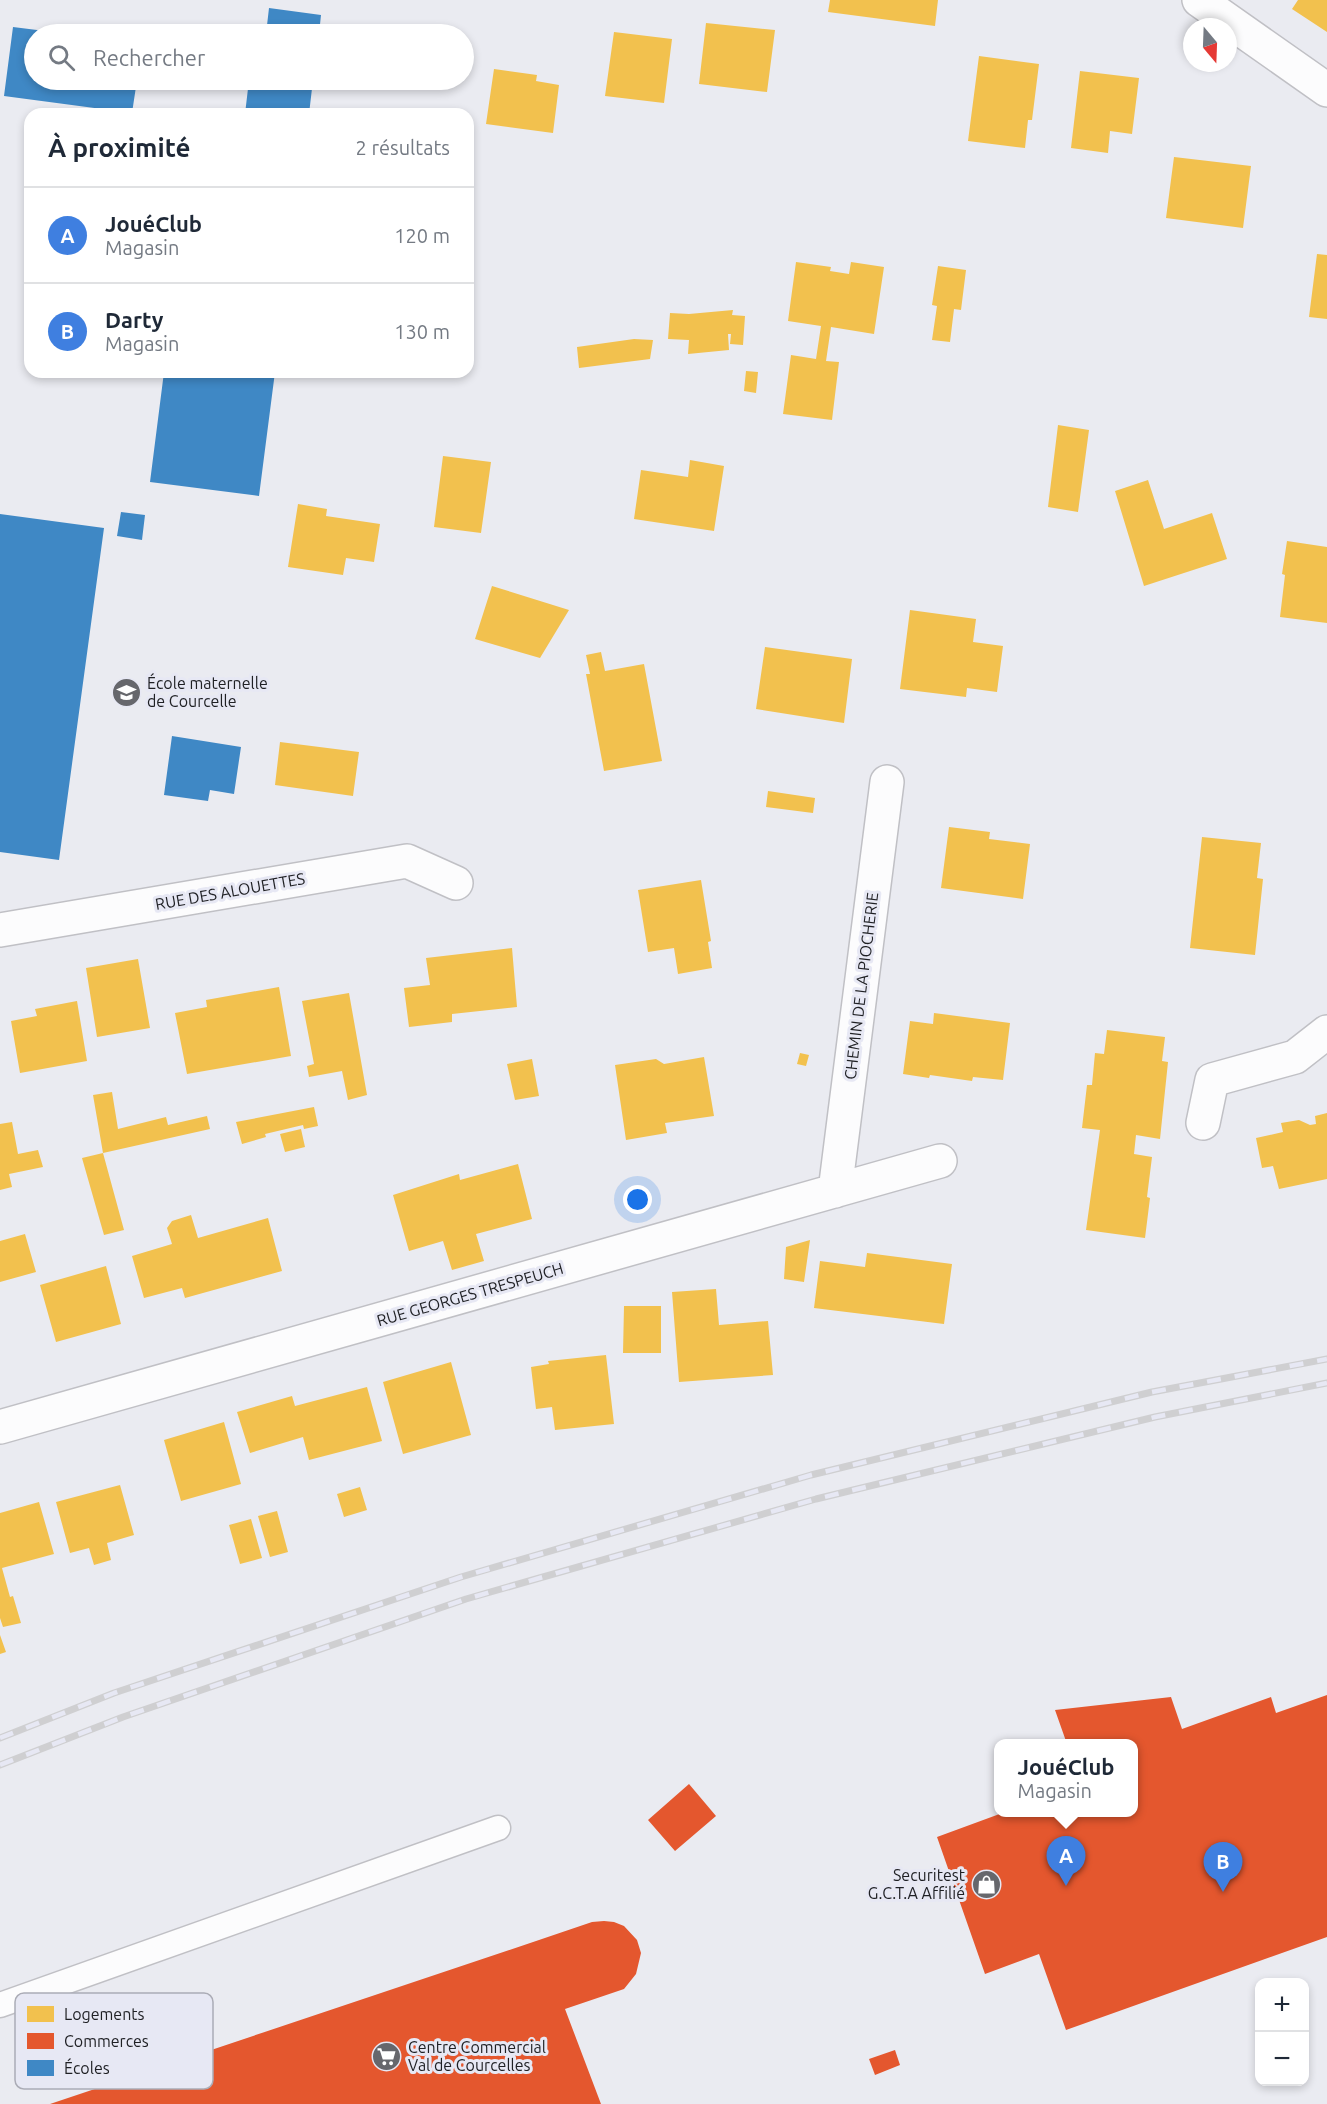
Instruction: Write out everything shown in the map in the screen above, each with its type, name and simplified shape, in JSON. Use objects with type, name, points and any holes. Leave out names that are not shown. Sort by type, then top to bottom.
[{"type":"street","points":[[1199,0],[1327,90]]},
{"type":"street","name":"CHEMIN DE LA PIOCHERIE","points":[[835,1191],[887,782]]},
{"type":"street","name":"RUE DES ALOUETTES","points":[[0,930],[407,861],[456,883]]},
{"type":"street","points":[[1203,1123],[1212,1080],[1295,1058],[1327,1032]]},
{"type":"street","name":"RUE GEORGES TRESPEUCH","points":[[0,1427],[940,1161]]},
{"type":"lane","points":[[34,1993],[498,1828]]},
{"type":"lane","points":[[0,2005],[15,2000]]},
{"type":"building: Logements","points":[[830,0],[938,0],[935,26],[828,12]]},
{"type":"building: Logements","points":[[1298,0],[1327,0],[1327,32],[1292,9]]},
{"type":"building: Logements","points":[[706,23],[775,30],[767,92],[699,84]]},
{"type":"building: Logements","points":[[614,32],[672,39],[664,103],[605,96]]},
{"type":"building: Logements","points":[[979,56],[1039,64],[1032,120],[1028,120],[1025,148],[968,141]]},
{"type":"building: Logements","points":[[494,69],[537,75],[536,81],[559,85],[553,133],[486,124]]},
{"type":"building: Logements","points":[[1080,71],[1139,78],[1132,134],[1110,131],[1108,153],[1071,148]]},
{"type":"building: Logements","points":[[1174,157],[1251,166],[1243,228],[1166,218]]},
{"type":"building: Logements","points":[[1317,254],[1327,255],[1327,319],[1309,317]]},
{"type":"building: Logements","points":[[796,262],[831,267],[830,271],[849,274],[851,262],[884,267],[874,334],[831,327],[826,361],[839,362],[832,420],[783,414],[791,355],[816,359],[821,326],[788,321]]},
{"type":"building: Logements","points":[[938,266],[966,270],[961,310],[954,309],[950,342],[932,340],[937,306],[932,305]]},
{"type":"building: Logements","points":[[733,310],[732,315],[745,316],[743,345],[730,344],[731,334],[728,334],[729,350],[688,354],[689,340],[668,339],[670,313],[689,314]]},
{"type":"building: Logements","points":[[634,339],[653,340],[650,359],[579,368],[577,347]]},
{"type":"building: Logements","points":[[746,371],[758,372],[756,393],[744,391]]},
{"type":"building: Logements","points":[[1058,425],[1089,430],[1078,512],[1048,507]]},
{"type":"building: Logements","points":[[443,456],[491,462],[481,533],[434,527]]},
{"type":"building: Logements","points":[[690,460],[724,466],[714,531],[634,519],[641,470],[688,477]]},
{"type":"building: Logements","points":[[1148,480],[1164,529],[1212,513],[1227,559],[1144,586],[1115,491]]},
{"type":"building: Logements","points":[[298,504],[327,509],[326,516],[380,524],[374,562],[346,558],[343,575],[288,567]]},
{"type":"building: Logements","points":[[1287,541],[1327,547],[1327,623],[1280,617],[1285,575],[1282,574]]},
{"type":"building: Logements","points":[[492,586],[569,610],[540,658],[475,639]]},
{"type":"building: Logements","points":[[910,610],[976,619],[973,642],[1003,646],[997,692],[967,688],[966,697],[900,689]]},
{"type":"building: Logements","points":[[765,647],[852,659],[844,723],[756,709]]},
{"type":"building: Logements","points":[[601,652],[605,671],[644,664],[662,761],[604,771],[586,674],[590,674],[586,655]]},
{"type":"building: Logements","points":[[280,742],[359,752],[353,796],[275,785]]},
{"type":"building: Logements","points":[[768,791],[815,798],[813,813],[766,807]]},
{"type":"building: Logements","points":[[949,827],[990,832],[989,839],[1030,844],[1023,899],[941,888]]},
{"type":"building: Logements","points":[[1202,837],[1261,843],[1257,878],[1263,879],[1255,955],[1190,948]]},
{"type":"building: Logements","points":[[701,880],[711,941],[708,942],[712,968],[678,974],[674,948],[648,952],[638,890]]},
{"type":"building: Logements","points":[[512,948],[517,1007],[452,1014],[452,1022],[409,1027],[404,988],[430,985],[426,958]]},
{"type":"building: Logements","points":[[138,959],[150,1028],[97,1037],[86,968]]},
{"type":"building: Logements","points":[[279,987],[291,1056],[187,1074],[175,1013],[207,1007],[206,1000]]},
{"type":"building: Logements","points":[[349,993],[367,1095],[348,1100],[342,1071],[309,1077],[307,1066],[314,1064],[302,1001]]},
{"type":"building: Logements","points":[[77,1001],[87,1061],[20,1073],[11,1021],[37,1016],[35,1009]]},
{"type":"building: Logements","points":[[934,1013],[1010,1023],[1003,1080],[973,1077],[972,1081],[903,1074],[910,1021],[933,1024]]},
{"type":"building: Logements","points":[[1107,1030],[1165,1037],[1162,1061],[1168,1062],[1160,1139],[1136,1135],[1134,1154],[1152,1157],[1145,1238],[1086,1230],[1100,1130],[1082,1128],[1087,1085],[1092,1085],[1095,1053],[1104,1054]]},
{"type":"building: Logements","points":[[800,1053],[809,1055],[806,1066],[797,1064]]},
{"type":"building: Logements","points":[[704,1057],[714,1116],[665,1123],[667,1133],[626,1140],[615,1065],[656,1059],[664,1064]]},
{"type":"building: Logements","points":[[532,1059],[539,1096],[515,1100],[507,1064]]},
{"type":"building: Logements","points":[[112,1092],[118,1129],[166,1117],[168,1125],[207,1116],[210,1129],[103,1153],[93,1095]]},
{"type":"building: Logements","points":[[314,1107],[318,1126],[304,1129],[303,1125],[265,1134],[266,1137],[242,1144],[236,1122]]},
{"type":"building: Logements","points":[[1327,1113],[1327,1179],[1279,1189],[1273,1166],[1262,1168],[1256,1138],[1283,1132],[1281,1123],[1299,1120],[1310,1125],[1316,1124],[1315,1116]]},
{"type":"building: Logements","points":[[12,1122],[18,1154],[38,1150],[43,1167],[9,1174],[12,1187],[0,1190],[0,1124]]},
{"type":"building: Logements","points":[[301,1129],[305,1147],[285,1152],[280,1134]]},
{"type":"building: Logements","points":[[103,1153],[124,1230],[104,1235],[82,1158]]},
{"type":"building: Logements","points":[[518,1164],[532,1219],[476,1234],[484,1261],[452,1270],[443,1241],[409,1251],[393,1195],[459,1174],[460,1180]]},
{"type":"building: Logements","points":[[191,1215],[198,1238],[268,1218],[282,1271],[185,1298],[182,1288],[144,1298],[132,1256],[172,1244],[167,1228],[172,1221]]},
{"type":"building: Logements","points":[[25,1234],[36,1272],[0,1282],[0,1241]]},
{"type":"building: Logements","points":[[810,1240],[804,1282],[784,1279],[786,1247]]},
{"type":"building: Logements","points":[[867,1253],[952,1264],[944,1324],[814,1308],[820,1261],[865,1267]]},
{"type":"building: Logements","points":[[106,1266],[121,1324],[56,1342],[40,1285]]},
{"type":"building: Logements","points":[[716,1289],[719,1325],[768,1321],[773,1375],[679,1382],[672,1292]]},
{"type":"building: Logements","points":[[624,1306],[661,1306],[661,1353],[623,1353]]},
{"type":"building: Logements","points":[[606,1355],[614,1424],[555,1430],[552,1407],[536,1409],[531,1367],[549,1364],[548,1361]]},
{"type":"building: Logements","points":[[451,1362],[471,1435],[403,1454],[383,1382]]},
{"type":"building: Logements","points":[[367,1387],[382,1441],[309,1460],[303,1437],[250,1453],[237,1412],[292,1396],[295,1406]]},
{"type":"building: Logements","points":[[224,1422],[241,1484],[181,1501],[164,1440]]},
{"type":"building: Logements","points":[[120,1485],[134,1535],[107,1543],[111,1560],[94,1565],[89,1548],[70,1553],[56,1502]]},
{"type":"building: Logements","points":[[360,1487],[367,1510],[344,1517],[337,1494]]},
{"type":"building: Logements","points":[[39,1502],[54,1554],[2,1568],[10,1597],[13,1596],[21,1623],[3,1627],[0,1618],[0,1513]]},
{"type":"building: Logements","points":[[277,1511],[288,1552],[270,1557],[258,1516]]},
{"type":"building: Logements","points":[[251,1519],[262,1558],[240,1564],[229,1525]]},
{"type":"building: Logements","points":[[0,1635],[6,1652],[0,1654]]},
{"type":"building: Commerces","points":[[1327,1695],[1327,1937],[1066,2030],[1039,1954],[985,1974],[937,1837],[994,1816],[1138,1817],[1138,1739],[1065,1739],[1055,1710],[1171,1697],[1182,1729],[1271,1697],[1276,1713]]},
{"type":"building: Commerces","points":[[689,1784],[716,1816],[675,1851],[648,1820]]},
{"type":"building: Commerces","name":"Centre Commercial Val de Courcelles","points":[[592,1922],[614,1922],[624,1926],[637,1940],[641,1953],[636,1974],[624,1989],[565,2009],[601,2104],[50,2104],[95,2089],[213,2089],[213,2049]]},
{"type":"building: Commerces","points":[[895,2050],[900,2065],[875,2075],[869,2059]]},
{"type":"building: Écoles","points":[[269,8],[321,15],[320,24],[267,24]]},
{"type":"building: Écoles","points":[[13,27],[24,28],[24,90],[135,90],[133,108],[94,108],[4,96]]},
{"type":"building: Écoles","points":[[248,90],[312,90],[310,108],[246,108]]},
{"type":"building: Écoles","points":[[163,378],[274,378],[259,496],[150,482]]},
{"type":"building: Écoles","points":[[121,512],[145,515],[142,540],[117,536]]},
{"type":"building: Écoles","points":[[0,514],[104,528],[59,860],[0,852]]},
{"type":"building: Écoles","points":[[172,736],[241,747],[234,794],[210,790],[208,801],[164,795]]},
{"type":"railway","points":[[0,1738],[114,1693],[461,1577],[811,1475],[1152,1392],[1327,1359]]},
{"type":"railway","points":[[0,1765],[123,1717],[466,1599],[816,1499],[1155,1417],[1327,1383]]},
{"type":"place","name":"École maternelle de Courcelle","points":[[126,692]]},
{"type":"place","name":"Securitest G.C.T.A Affilié","points":[[986,1884]]},
{"type":"place","name":"JouéClub","points":[[1066,1886]]},
{"type":"place","name":"Darty","points":[[1223,1892]]},
{"type":"place","name":"Centre Commercial Val de Courcelles","points":[[387,2056]]}]
